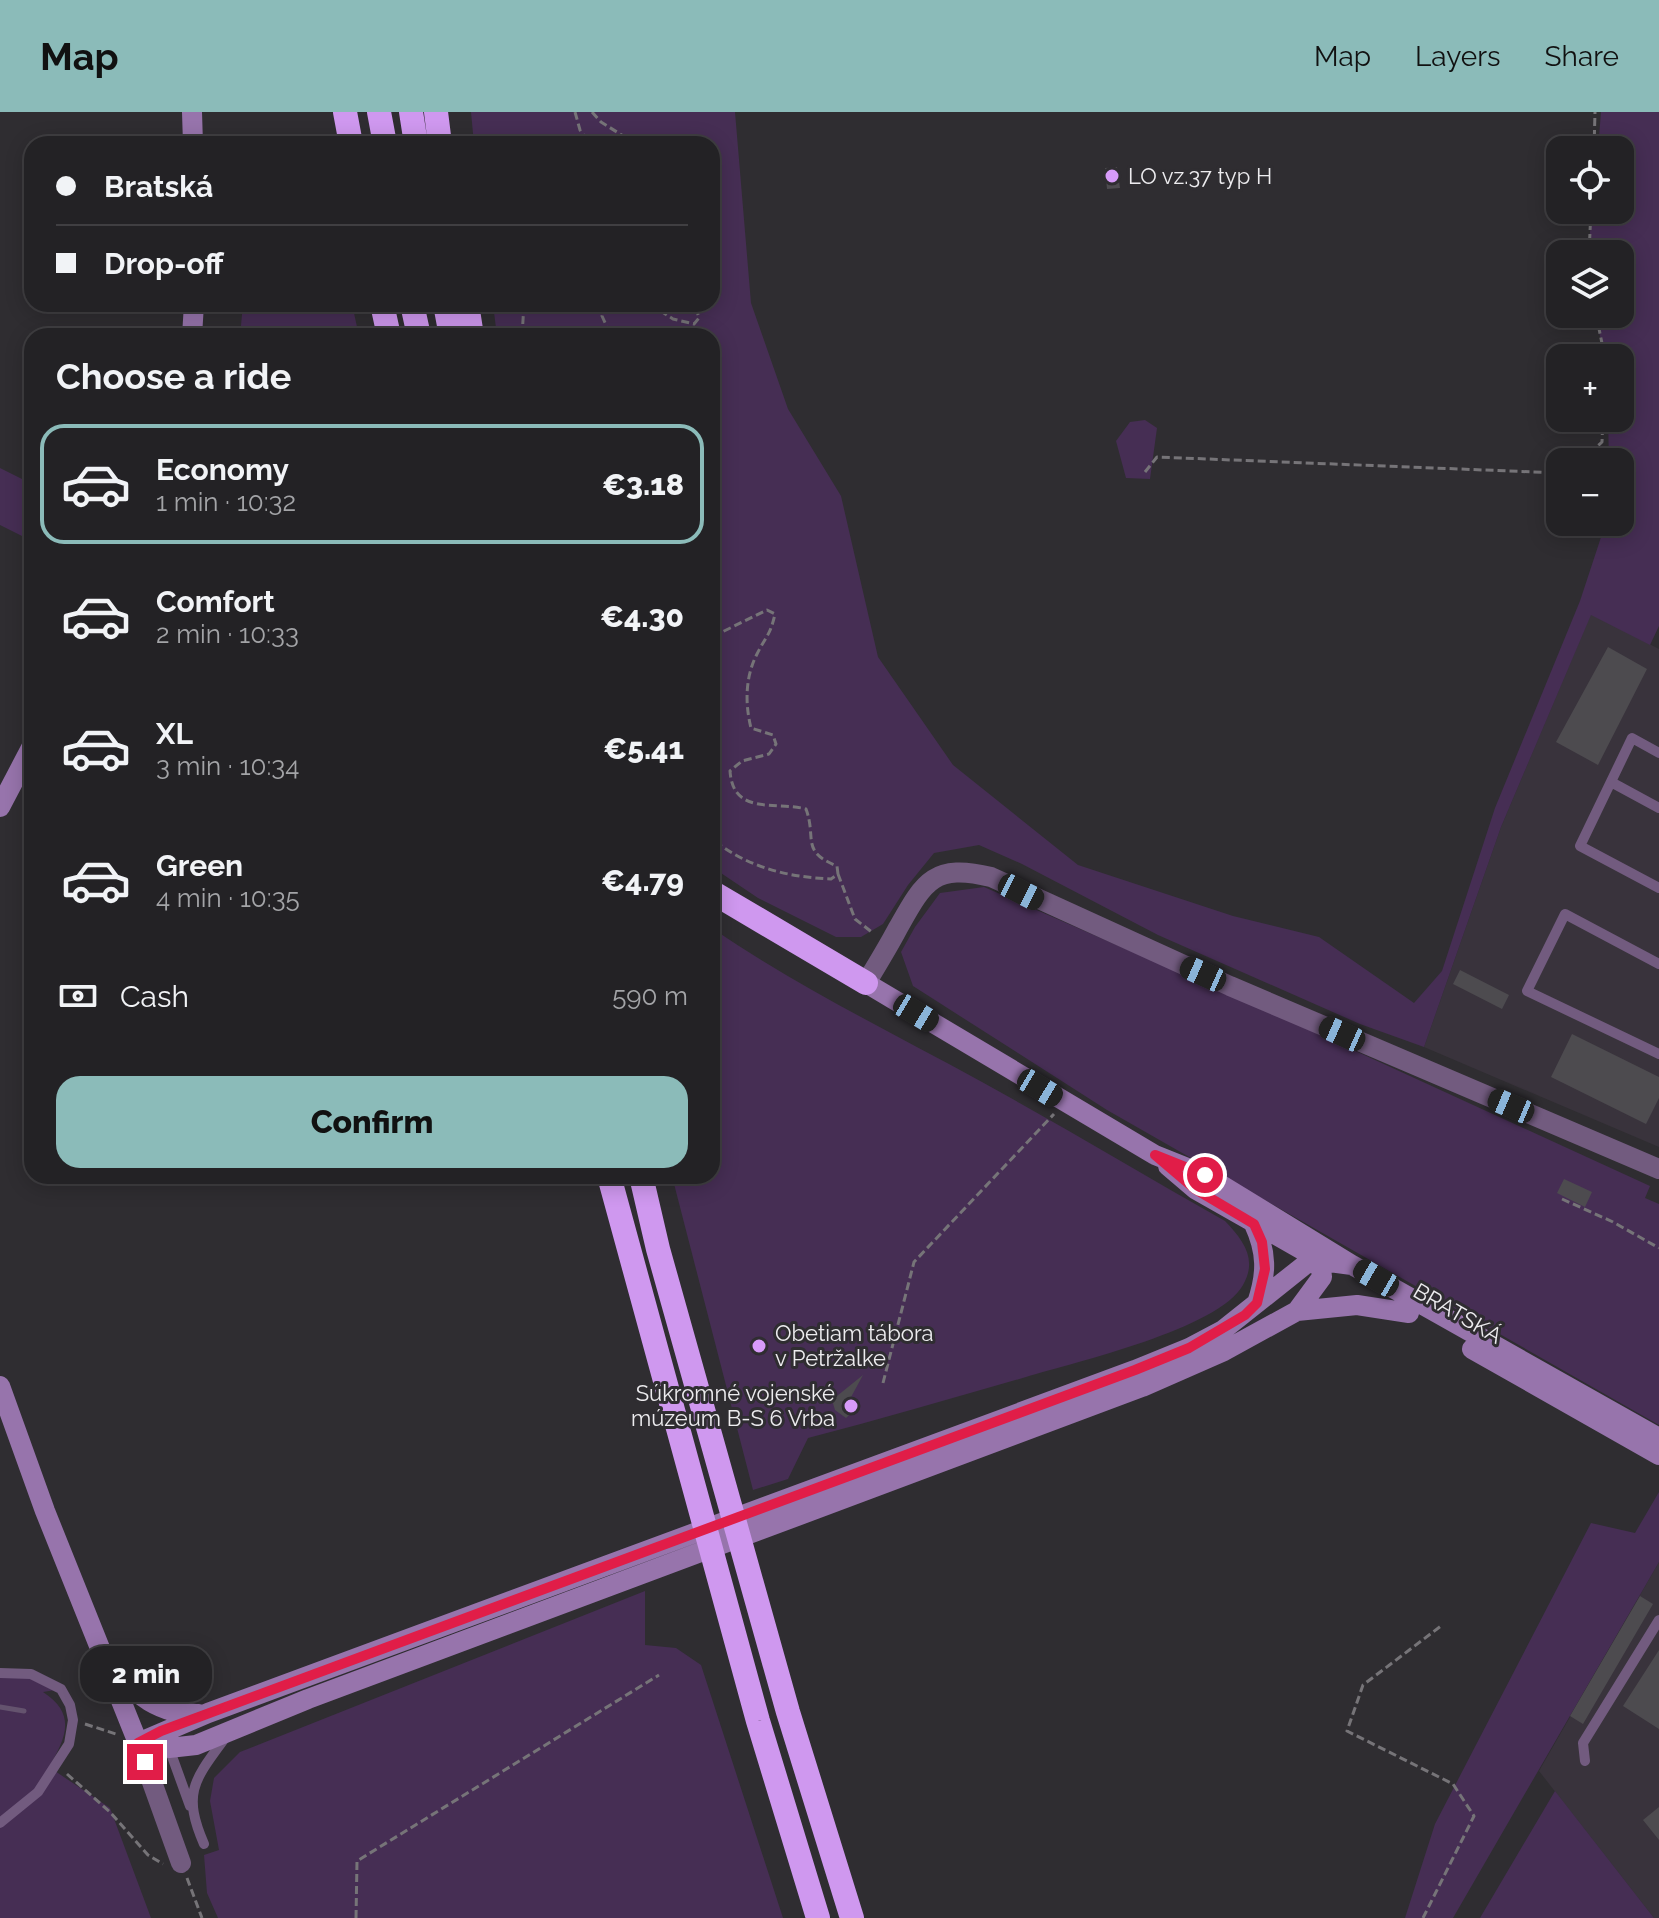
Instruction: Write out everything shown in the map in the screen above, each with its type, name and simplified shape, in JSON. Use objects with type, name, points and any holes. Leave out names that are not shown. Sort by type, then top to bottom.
[{"type":"highway","points":[[379,112],[384,136]]},
{"type":"highway","points":[[411,112],[415,136]]},
{"type":"highway","points":[[720,897],[866,983]]},
{"type":"highway","points":[[611,1184],[758,1721],[818,1918]]},
{"type":"highway","points":[[643,1184],[658,1249],[788,1712],[852,1918]]},
{"type":"main road","points":[[192,112],[193,136]]},
{"type":"main road","points":[[0,807],[24,761]]},
{"type":"main road","name":"BRATSKÁ","points":[[866,983],[1155,1155],[1205,1175],[1352,1265],[1659,1438]]},
{"type":"main road","name":"BRATSKÁ","points":[[1155,1155],[1195,1189],[1659,1455]]},
{"type":"main road","points":[[1254,1224],[1266,1259],[1257,1303]]},
{"type":"main road","points":[[826,1495],[1170,1376],[1224,1351],[1297,1311],[1319,1284],[1323,1272],[1322,1261],[1319,1250],[1307,1235]]},
{"type":"main road","points":[[138,1743],[169,1748],[196,1745],[1189,1348],[1223,1330],[1306,1264],[1322,1261],[1352,1265]]},
{"type":"main road","points":[[1297,1311],[1357,1305],[1409,1313]]},
{"type":"main road","points":[[0,1386],[45,1511],[138,1743]]},
{"type":"main road","points":[[138,1743],[208,1713],[638,1566]]},
{"type":"main road","points":[[98,1647],[121,1678],[160,1709],[178,1713],[208,1713]]},
{"type":"street","points":[[866,983],[919,890],[929,881],[955,872],[972,872],[991,877],[1216,980],[1659,1169]]},
{"type":"street","points":[[138,1743],[172,1863]]},
{"type":"lane","points":[[1659,753],[1632,738],[1580,846],[1659,888]]},
{"type":"lane","points":[[1611,782],[1659,808]]},
{"type":"lane","points":[[1659,964],[1565,914],[1527,991],[1659,1054]]},
{"type":"lane","points":[[1585,1761],[1583,1743],[1659,1620]]},
{"type":"lane","points":[[0,1673],[31,1674],[61,1689],[70,1705],[73,1720],[69,1744],[38,1792],[0,1823]]},
{"type":"lane","points":[[191,1808],[201,1772],[229,1732]]},
{"type":"lane","points":[[169,1748],[204,1844]]},
{"type":"path","points":[[575,112],[584,136]]},
{"type":"path","points":[[592,112],[601,122],[623,136]]},
{"type":"path","points":[[1594,136],[1595,112]]},
{"type":"path","points":[[662,312],[673,319],[694,324],[699,318],[697,312]]},
{"type":"path","points":[[1145,472],[1157,457],[1546,472]]},
{"type":"path","points":[[720,633],[767,610],[775,614],[770,635],[757,654],[749,681],[746,708],[751,728],[773,735],[776,744],[769,754],[742,761],[730,771],[731,783],[739,797],[760,805],[806,809],[811,843],[817,857],[837,866],[855,919],[889,945]]},
{"type":"path","points":[[720,845],[733,856],[771,871],[821,879],[831,879],[838,874]]},
{"type":"path","points":[[883,1383],[914,1262],[1065,1103]]},
{"type":"path","points":[[1562,1199],[1613,1222],[1659,1248]]},
{"type":"path","points":[[1423,1918],[1474,1816],[1453,1784],[1347,1731],[1363,1685],[1441,1626]]},
{"type":"path","points":[[356,1918],[357,1861],[659,1675]]},
{"type":"path","points":[[73,1720],[138,1743]]},
{"type":"path","points":[[60,1760],[62,1769],[110,1812],[148,1855],[172,1863],[202,1918]]},
{"type":"shaded area","points":[[471,112],[735,112],[751,303],[788,409],[841,496],[878,657],[953,765],[1078,865],[1233,916],[1319,937],[1414,1003],[1442,971],[1495,808],[1580,601],[1601,536],[1634,536],[1634,448],[1609,448],[1608,432],[1634,432],[1634,344],[1602,344],[1598,328],[1634,328],[1634,240],[1589,240],[1591,224],[1634,224],[1634,136],[1599,136],[1601,112],[1659,112],[1659,626],[1650,645],[1591,615],[1501,827],[1424,1047],[1360,1024],[1158,935],[979,845],[934,853],[908,885],[883,924],[861,937],[836,937],[758,898],[720,872],[720,328],[496,328],[494,312],[720,312],[720,136],[473,136]]},
{"type":"shaded area","points":[[242,312],[354,312],[357,328],[241,328]]},
{"type":"shaded area","points":[[1145,420],[1157,428],[1150,479],[1126,478],[1116,441],[1130,422]]},
{"type":"shaded area","points":[[0,468],[24,480],[24,537],[0,525]]},
{"type":"shaded area","points":[[1591,614],[1659,649],[1659,1147],[1424,1047],[1501,827]]},
{"type":"shaded area","points":[[984,887],[1277,1015],[1650,1186],[1645,1198],[1659,1204],[1659,1425],[1107,1110],[913,986],[901,952],[915,927],[940,893]]},
{"type":"shaded area","points":[[720,933],[811,989],[1013,1099],[1225,1221],[1238,1235],[1249,1258],[1243,1285],[1229,1301],[1206,1316],[1110,1353],[808,1438],[788,1479],[753,1490],[674,1184],[720,1184]]},
{"type":"shaded area","points":[[1659,1492],[1659,1562],[1453,1918],[1405,1918],[1435,1824],[1591,1523],[1635,1533]]},
{"type":"shaded area","points":[[1659,1562],[1659,1918],[1654,1918],[1539,1771]]},
{"type":"shaded area","points":[[645,1591],[645,1645],[676,1648],[701,1665],[783,1918],[218,1918],[207,1893],[204,1855],[219,1850],[210,1801],[214,1778],[240,1752]]},
{"type":"shaded area","points":[[0,1673],[31,1674],[61,1689],[43,1692],[61,1709],[65,1727],[60,1746],[49,1767],[110,1808],[151,1918],[0,1918]]},
{"type":"shaded area","points":[[1555,1791],[1654,1918],[1480,1918]]},
{"type":"building","name":"LO vz.37 typ H","points":[[1117,167],[1120,188],[1107,189],[1105,168]]},
{"type":"building","points":[[1608,647],[1647,669],[1598,765],[1556,742]]},
{"type":"building","points":[[1460,970],[1509,995],[1502,1009],[1453,984]]},
{"type":"building","points":[[1572,1034],[1659,1077],[1659,1098],[1646,1124],[1551,1077]]},
{"type":"building","points":[[1564,1179],[1592,1192],[1585,1207],[1557,1193]]},
{"type":"building","points":[[863,1375],[850,1399],[858,1407],[846,1418],[835,1410],[832,1400]]},
{"type":"building","points":[[1640,1596],[1653,1604],[1583,1724],[1570,1716]]},
{"type":"building","points":[[1659,1650],[1659,1729],[1623,1706]]},
{"type":"building","points":[[1659,1807],[1659,1840],[1643,1820]]},
{"type":"waterway","points":[[0,1707],[24,1711]]},
{"type":"place","name":"LO vz.37 typ H","points":[[1112,176]]},
{"type":"place","name":"Obetiam tábora v Petržalke","points":[[759,1346]]},
{"type":"place","name":"Súkromné vojenské múzeum B-S 6 Vrba","points":[[851,1406]]},
{"type":"route","points":[[145,1762],[138,1743],[161,1731],[1135,1370],[1223,1330],[1257,1303],[1266,1259],[1262,1242],[1254,1224],[1195,1189],[1155,1155],[1205,1175]]}]
